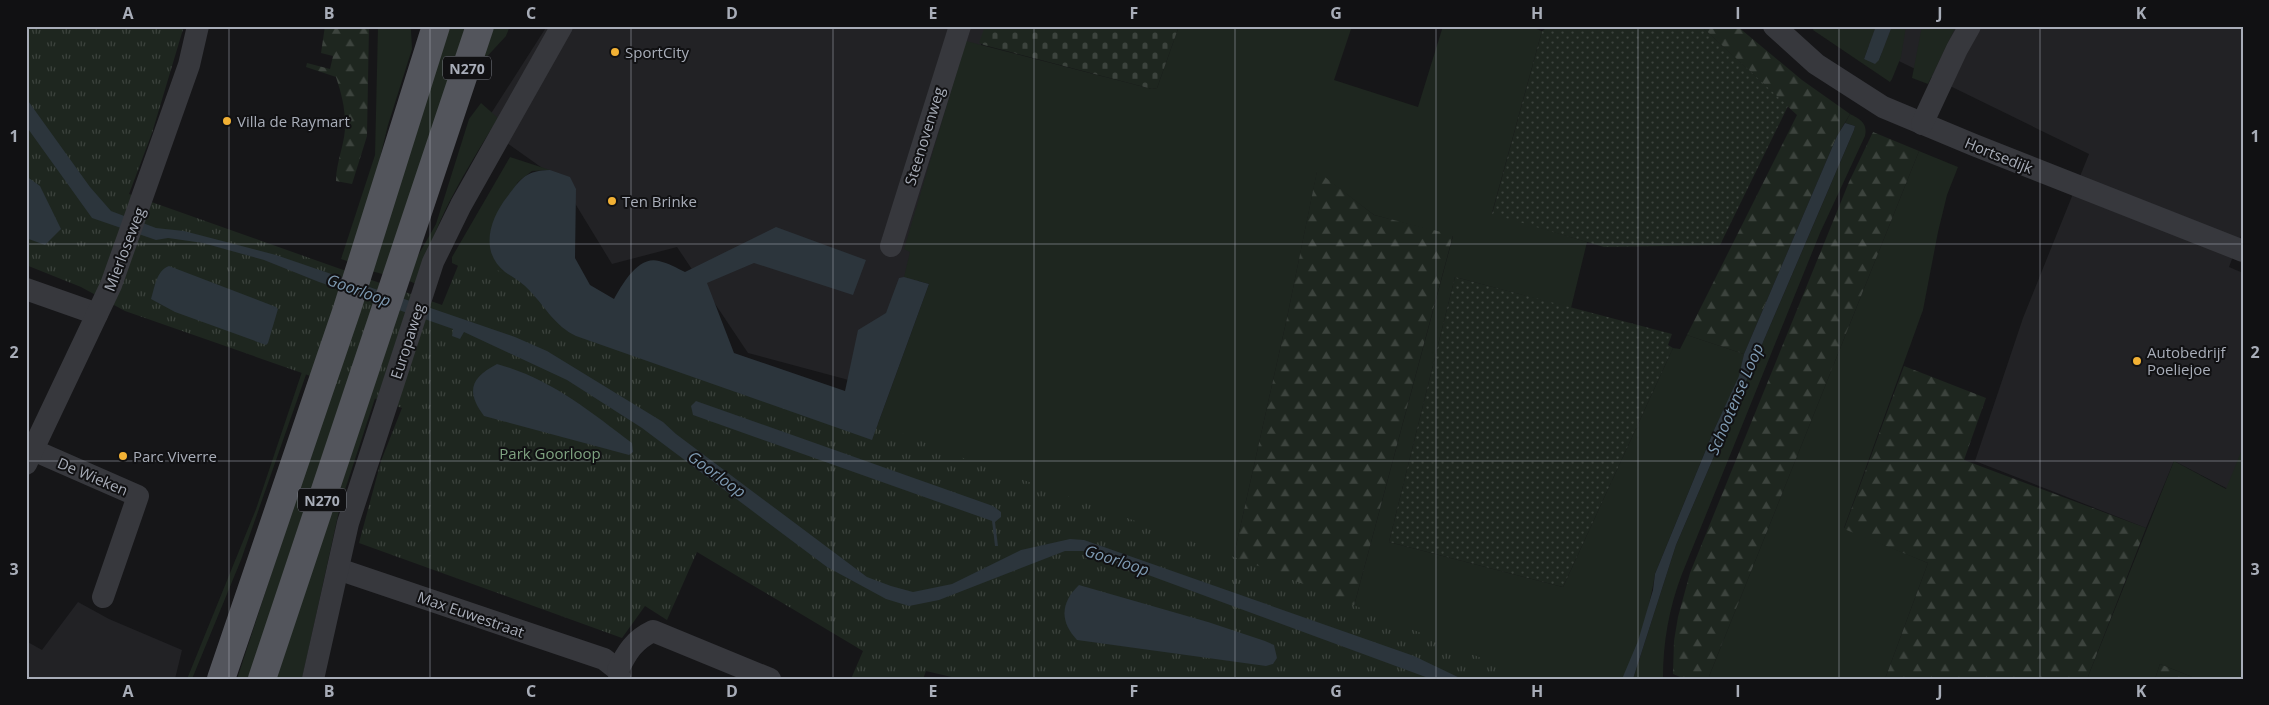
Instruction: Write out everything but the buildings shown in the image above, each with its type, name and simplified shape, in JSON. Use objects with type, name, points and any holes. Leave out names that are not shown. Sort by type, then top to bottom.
[{"type":"main road","name":"N270","points":[[220,679],[361,268],[436,26]]},
{"type":"main road","name":"Europaweg","points":[[262,679],[480,26]]},
{"type":"street","name":"Mierloseweg","points":[[30,457],[97,314],[126,246],[189,65],[198,26]]},
{"type":"street","name":"Europaweg","points":[[313,679],[348,523],[433,262],[480,170],[562,26]]},
{"type":"street","name":"Steenovenweg","points":[[891,246],[960,26]]},
{"type":"street","name":"Hortsedijk","points":[[1774,26],[1816,64],[1882,107],[2243,251]]},
{"type":"street","points":[[1922,124],[1957,49],[1970,26]]},
{"type":"street","points":[[26,289],[97,314]]},
{"type":"street","name":"De Wieken","points":[[30,457],[138,496],[103,597]]},
{"type":"street","name":"Max Euwestraat","points":[[338,569],[614,670]]},
{"type":"street","points":[[614,670],[628,650],[641,637],[653,631],[770,679]]},
{"type":"shaded area","points":[[547,26],[986,26],[921,278],[856,382],[748,353],[677,247],[612,264],[562,182],[483,126]]},
{"type":"shaded area","points":[[1869,26],[2243,26],[2243,230],[2229,267],[2243,273],[2243,450],[2228,489],[2174,461],[2146,528],[1975,461],[2023,318],[2089,154],[1864,44]]},
{"type":"shaded area","points":[[78,602],[109,619],[182,650],[175,679],[26,679],[26,641],[42,650]]},
{"type":"green space","name":"Park Goorloop","points":[[26,26],[184,26],[152,133],[129,194],[442,305],[462,256],[963,458],[1264,568],[1532,679],[960,679],[926,671],[923,679],[851,679],[863,651],[697,552],[667,620],[645,606],[622,638],[359,543],[381,461],[402,408],[125,311],[81,287],[26,265]]},
{"type":"green space","points":[[325,26],[369,26],[367,136],[352,184],[336,181],[345,123],[336,77],[306,67],[307,63],[330,69],[333,56],[321,53]]},
{"type":"green space","points":[[378,26],[408,26],[411,30],[412,49],[388,125],[365,220],[350,262],[341,259],[375,155]]},
{"type":"green space","points":[[448,26],[466,26],[386,275],[371,271]]},
{"type":"green space","points":[[488,26],[510,26],[506,36],[481,63]]},
{"type":"green space","points":[[985,26],[1179,26],[1157,88],[1152,89],[984,45],[979,43]]},
{"type":"green space","points":[[1179,26],[1352,26],[1334,80],[1418,107],[1443,26],[1528,26],[1542,31],[1492,213],[1587,242],[1571,308],[1455,277],[1389,542],[1563,587],[1673,348],[1680,349],[1687,335],[1744,354],[1740,376],[1714,430],[1655,574],[1643,628],[1628,669],[1622,679],[1500,679],[1351,617],[1453,236],[1374,215],[1317,172],[1287,318],[1230,573],[872,440],[929,284],[904,277],[910,252],[904,249],[966,41],[1152,89],[1157,88]]},
{"type":"green space","points":[[1550,26],[1701,26],[1788,106],[1720,245],[1604,247],[1492,214],[1542,31]]},
{"type":"green space","points":[[1701,26],[1737,26],[1802,80],[1850,114],[1837,136],[1744,354],[1687,335],[1797,115]]},
{"type":"green space","points":[[1814,26],[1876,26],[1864,59],[1879,60],[1892,26],[1906,26],[1901,57],[1890,82],[1813,30]]},
{"type":"green space","points":[[1922,26],[1956,26],[1928,84],[1912,78]]},
{"type":"green space","points":[[481,103],[498,118],[462,178],[441,219],[432,240],[419,285],[409,281],[416,259],[436,224],[469,119]]},
{"type":"green space","points":[[1850,114],[1864,125],[1865,136],[1820,233],[1682,574],[1668,625],[1663,679],[1633,679],[1676,545],[1854,130],[1855,126],[1845,123]]},
{"type":"green space","points":[[1873,132],[1919,151],[1708,679],[1685,679],[1673,674],[1674,641],[1678,617],[1690,573],[1849,182]]},
{"type":"green space","points":[[1919,151],[1958,167],[1947,195],[1923,310],[1844,528],[1928,563],[1885,679],[1708,679]]},
{"type":"green space","points":[[510,157],[550,170],[532,171],[518,182],[497,214],[520,281],[477,275],[452,263],[452,257]]},
{"type":"green space","points":[[1317,171],[1374,215],[1453,235],[1351,617],[1230,573],[1287,318]]},
{"type":"green space","points":[[1455,277],[1672,334],[1668,345],[1673,348],[1563,587],[1389,542]]},
{"type":"green space","points":[[325,303],[321,332],[241,560],[192,679],[187,679],[256,509]]},
{"type":"green space","points":[[356,314],[371,319],[253,679],[237,679]]},
{"type":"green space","points":[[391,322],[383,374],[341,502],[302,679],[269,679]]},
{"type":"green space","points":[[1904,366],[1986,398],[1964,460],[2146,528],[2087,679],[1885,679],[1928,563],[1844,529]]},
{"type":"green space","points":[[2243,447],[2243,679],[2197,679],[2160,664],[2155,679],[2087,679],[2174,461],[2226,489]]},
{"type":"green space","points":[[2160,664],[2197,679],[2155,679]]},
{"type":"water","points":[[1876,26],[1892,26],[1879,60],[1875,64],[1864,59]]},
{"type":"water","name":"Goorloop","points":[[26,98],[90,187],[111,211],[156,228],[184,231],[276,255],[515,337],[547,351],[663,422],[676,434],[867,577],[913,592],[952,584],[1021,550],[1070,539],[1084,540],[1414,656],[1462,679],[1431,679],[1083,551],[1065,551],[939,600],[909,606],[886,599],[827,567],[642,428],[567,380],[464,332],[460,339],[452,336],[453,329],[319,282],[264,260],[203,243],[168,238],[156,240],[92,218],[26,126]]},
{"type":"water","name":"Schootense Loop","points":[[1845,123],[1855,126],[1854,130],[1676,545],[1633,679],[1622,679],[1638,641],[1653,590],[1655,574],[1714,430],[1739,376],[1744,354],[1837,136]]},
{"type":"water","points":[[550,170],[570,177],[576,189],[575,258],[590,285],[614,299],[632,272],[644,262],[651,260],[659,261],[685,272],[776,227],[866,260],[853,295],[754,263],[707,283],[734,353],[845,391],[858,330],[886,313],[899,278],[904,277],[929,284],[872,440],[576,336],[562,327],[527,288],[497,264],[492,255],[490,245],[492,225],[496,215],[517,184],[525,176],[535,172]]},
{"type":"water","points":[[26,176],[40,186],[61,229],[45,245],[26,238]]},
{"type":"water","points":[[169,266],[276,307],[278,309],[268,343],[266,345],[175,312],[151,299],[159,275]]},
{"type":"water","points":[[497,364],[535,378],[568,397],[632,443],[633,452],[629,455],[484,416],[475,400],[474,386],[476,380],[481,375]]},
{"type":"water","points":[[696,401],[993,506],[1001,512],[1001,517],[995,522],[998,546],[995,546],[992,521],[693,415],[691,406]]},
{"type":"water","points":[[1079,585],[1208,622],[1265,641],[1274,645],[1277,658],[1273,664],[1266,666],[1077,640],[1067,626],[1064,612],[1069,598]]},
{"type":"place","name":"SportCity","points":[[615,52]]},
{"type":"place","name":"Villa de Raymart","points":[[227,121]]},
{"type":"place","name":"Ten Brinke","points":[[612,201]]},
{"type":"place","name":"Autobedrijf Poeliejoe","points":[[2137,361]]},
{"type":"place","name":"Parc Viverre","points":[[123,456]]}]
